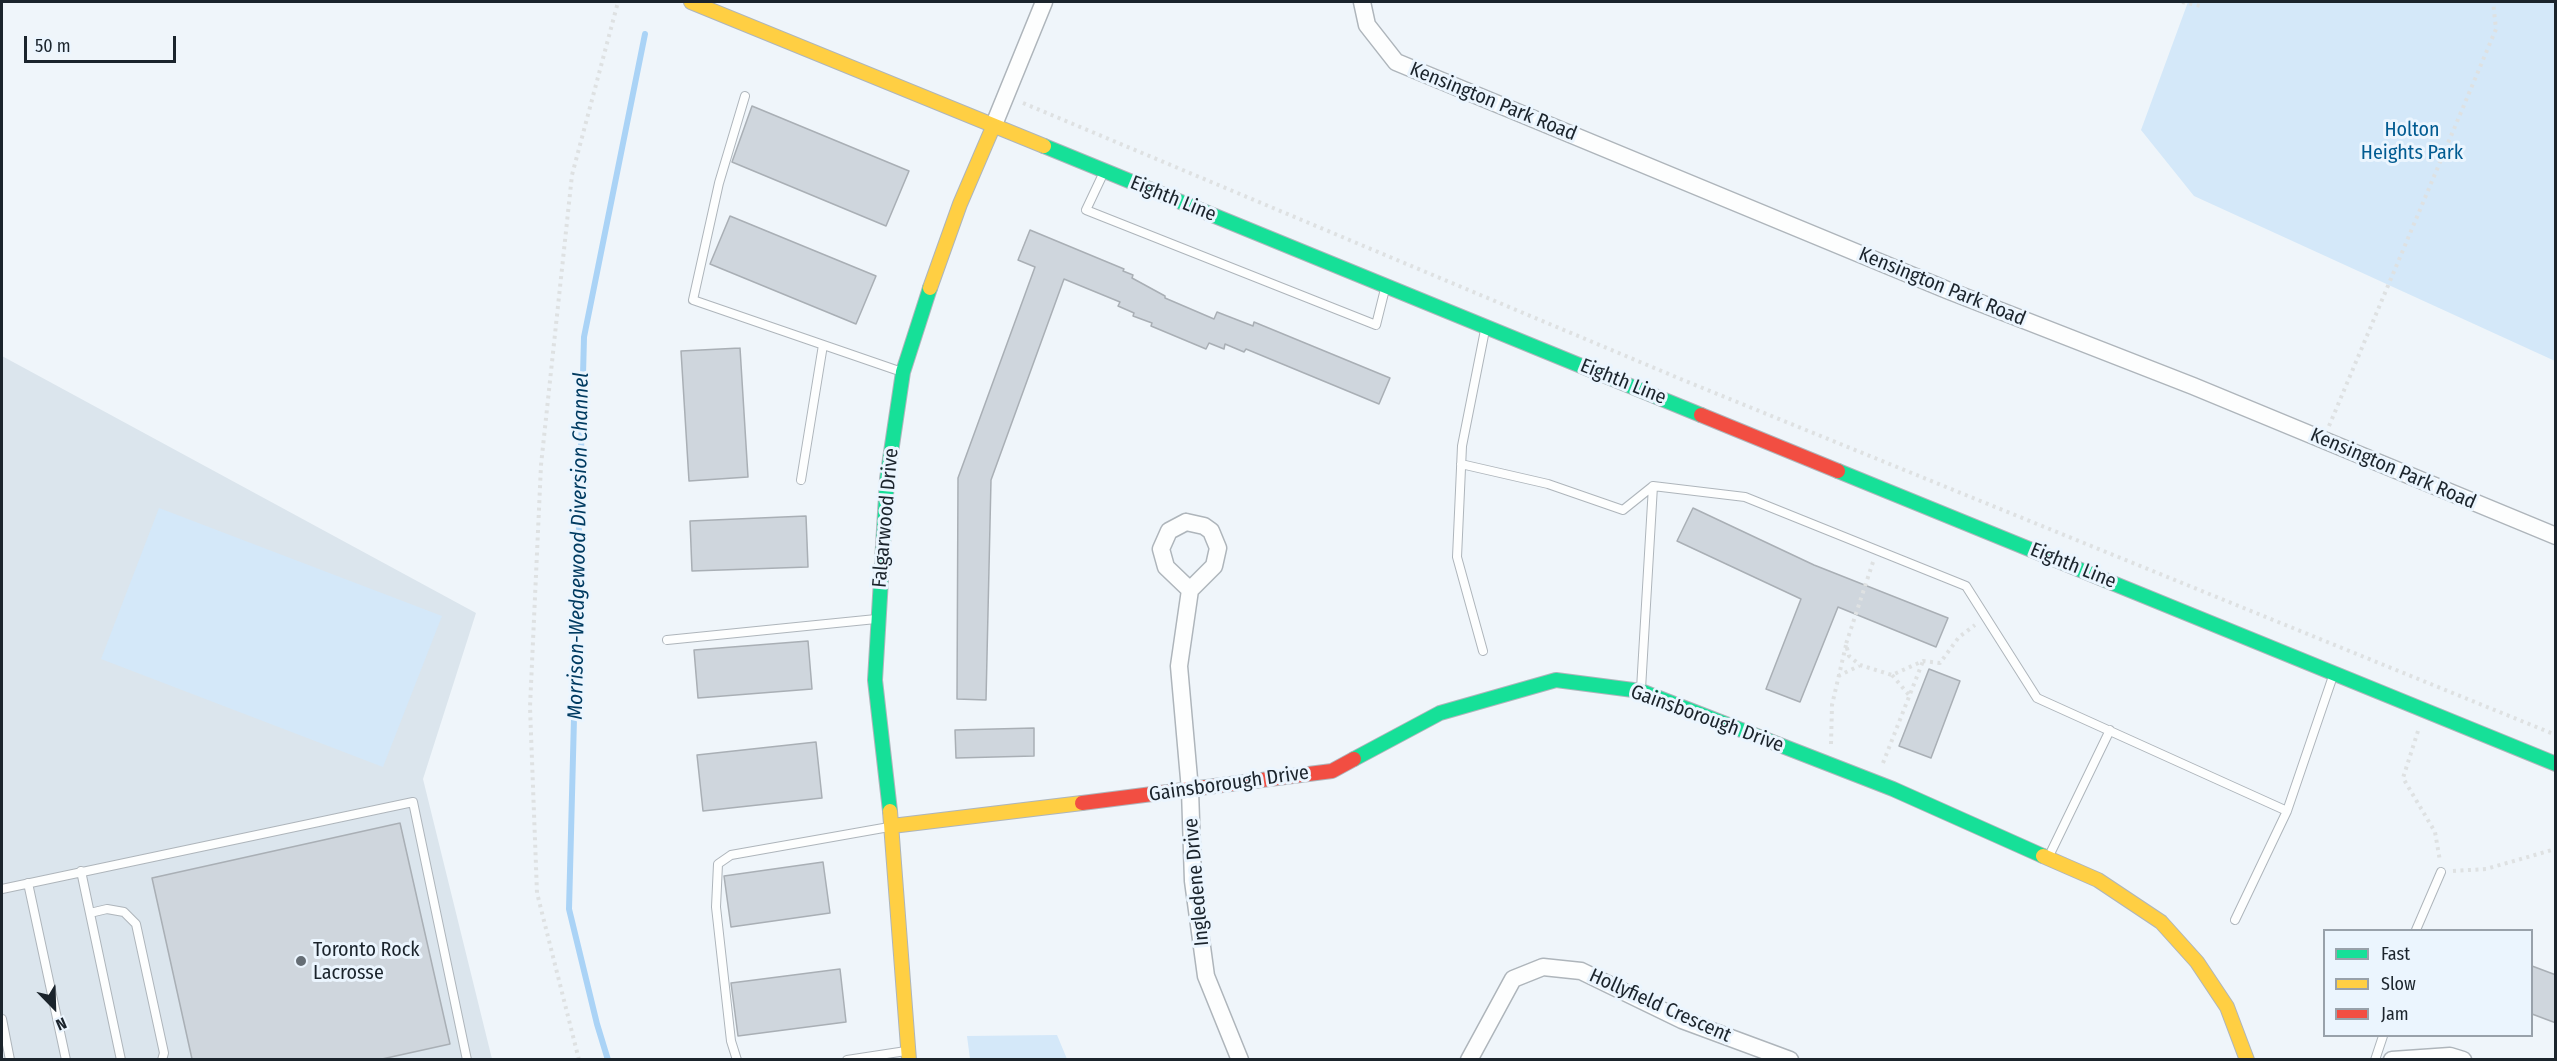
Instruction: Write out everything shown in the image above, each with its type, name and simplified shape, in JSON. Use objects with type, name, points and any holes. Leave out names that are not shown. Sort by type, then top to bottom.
[{"type":"street","name":"Eighth Line","points":[[691,2],[993,127],[1386,284],[2556,764]]},
{"type":"street","name":"Falgarwood Drive","points":[[909,1055],[892,826],[875,680],[887,478],[903,372],[911,342],[960,204],[1044,2]]},
{"type":"street","name":"Kensington Park Road","points":[[1362,2],[1367,25],[1396,62],[1947,290],[2193,386],[2556,536]]},
{"type":"street","name":"Ingledene Drive","points":[[1190,590],[1179,666],[1190,790],[1193,881],[1206,976],[1240,1059]]},
{"type":"street","name":"Gainsborough Drive","points":[[892,826],[1332,771],[1440,713],[1556,680],[1641,691],[1876,782],[2098,880],[2162,922],[2197,962],[2227,1007],[2247,1059]]},
{"type":"street","name":"Hollyfield Crescent","points":[[1469,1059],[1514,979],[1543,967],[1581,971],[1682,1020],[1790,1059]]},
{"type":"street","points":[[2392,1059],[2450,1056],[2463,1059]]},
{"type":"lane","points":[[745,96],[719,183],[693,300],[903,372]]},
{"type":"lane","points":[[1104,171],[1086,210],[1376,325],[1386,284]]},
{"type":"lane","points":[[1483,651],[1457,557],[1462,446],[1485,326]]},
{"type":"lane","points":[[801,480],[823,345]]},
{"type":"lane","points":[[1461,464],[1548,484],[1623,510],[1653,486],[1744,497],[1966,586],[2037,698],[2287,810]]},
{"type":"lane","points":[[1641,691],[1653,486]]},
{"type":"lane","points":[[667,640],[878,619]]},
{"type":"lane","points":[[2235,920],[2287,810],[2334,672]]},
{"type":"lane","points":[[2049,858],[2110,730]]},
{"type":"lane","points":[[2,889],[413,802],[467,1059]]},
{"type":"lane","points":[[737,1059],[731,1041],[716,907],[718,864],[731,855],[892,826]]},
{"type":"lane","points":[[81,871],[121,1059]]},
{"type":"lane","points":[[2416,929],[2441,872]]},
{"type":"lane","points":[[28,883],[66,1059]]},
{"type":"lane","points":[[90,913],[107,909],[124,912],[136,924],[164,1053],[162,1059]]},
{"type":"lane","points":[[2,1019],[10,1059]]},
{"type":"lane","points":[[2375,1059],[2382,1037]]},
{"type":"lane","points":[[847,1059],[909,1055]]},
{"type":"path","points":[[579,1059],[537,893],[530,707],[541,465],[572,175],[618,2]]},
{"type":"path","points":[[2181,2],[2201,6]]},
{"type":"path","points":[[2324,440],[2496,29],[2493,2]]},
{"type":"path","points":[[1004,99],[1024,103],[1715,393],[2556,735]]},
{"type":"path","points":[[1830,764],[1832,705],[1838,676],[1876,550]]},
{"type":"path","points":[[1892,675],[1923,661],[1940,663],[1959,637],[1986,617]]},
{"type":"path","points":[[1846,644],[1849,656],[1860,666],[1892,675],[1909,696]]},
{"type":"path","points":[[1876,782],[1923,661]]},
{"type":"path","points":[[1838,676],[1860,666]]},
{"type":"path","points":[[2425,710],[2403,778],[2435,832],[2441,872],[2486,869],[2552,850],[2556,852]]},
{"type":"shaded area","points":[[2,356],[476,613],[423,779],[492,1059],[2,1059]]},
{"type":"green space","name":"Holton Heights Park","points":[[2188,2],[2555,2],[2555,361],[2194,196],[2141,130]]},
{"type":"green space","points":[[159,508],[442,616],[383,767],[101,659]]},
{"type":"green space","points":[[1057,1035],[1067,1059],[970,1059],[967,1036]]},
{"type":"building","points":[[752,106],[909,171],[886,226],[732,162]]},
{"type":"building","points":[[730,216],[876,276],[856,324],[710,264]]},
{"type":"building","points":[[1030,230],[1124,269],[1123,271],[1133,275],[1132,278],[1165,298],[1214,319],[1217,312],[1253,326],[1254,322],[1390,378],[1379,404],[1246,349],[1244,352],[1225,344],[1224,349],[1209,343],[1206,349],[1151,326],[1152,323],[1133,316],[1134,313],[1118,306],[1120,302],[1064,279],[991,480],[986,700],[957,699],[958,478],[1035,267],[1018,260]]},
{"type":"building","points":[[740,348],[748,477],[689,481],[681,351]]},
{"type":"building","points":[[1693,508],[1814,565],[1948,618],[1936,647],[1838,607],[1800,702],[1766,689],[1801,599],[1677,541]]},
{"type":"building","points":[[806,516],[808,567],[692,571],[690,521]]},
{"type":"building","points":[[808,641],[812,689],[698,698],[694,650]]},
{"type":"building","points":[[1929,669],[1960,681],[1931,758],[1899,746]]},
{"type":"building","points":[[1034,728],[1034,756],[956,758],[955,730]]},
{"type":"building","points":[[816,742],[822,798],[703,811],[697,755]]},
{"type":"building","name":"Toronto Rock Lacrosse","points":[[400,823],[450,1044],[382,1059],[192,1059],[152,878]]},
{"type":"building","points":[[823,862],[830,913],[731,927],[724,876]]},
{"type":"building","points":[[2533,966],[2556,975],[2556,1023],[2533,1014]]},
{"type":"building","points":[[840,969],[846,1022],[738,1036],[731,983]]},
{"type":"waterway","name":"Morrison-Wedgewood Diversion Channel","points":[[608,1060],[569,909],[584,337],[645,34]]},
{"type":"traffic: fast","points":[[1044,146],[1701,415]]},
{"type":"traffic: fast","points":[[890,811],[875,680],[887,479],[903,372],[930,288]]},
{"type":"traffic: fast","points":[[1838,471],[2556,764]]},
{"type":"traffic: fast","points":[[1354,759],[1440,713],[1556,680],[1641,691],[1893,789],[2043,856]]},
{"type":"traffic: slow","points":[[691,2],[1044,146]]},
{"type":"traffic: slow","points":[[930,288],[960,204],[993,127]]},
{"type":"traffic: slow","points":[[892,826],[1082,803]]},
{"type":"traffic: slow","points":[[890,811],[909,1060]]},
{"type":"traffic: slow","points":[[2043,856],[2098,880],[2161,922],[2197,962],[2227,1007],[2247,1060]]},
{"type":"traffic: jam","points":[[1701,415],[1838,471]]},
{"type":"traffic: jam","points":[[1082,803],[1332,771],[1354,759]]},
{"type":"place","name":"Toronto Rock Lacrosse","points":[[301,961]]}]
